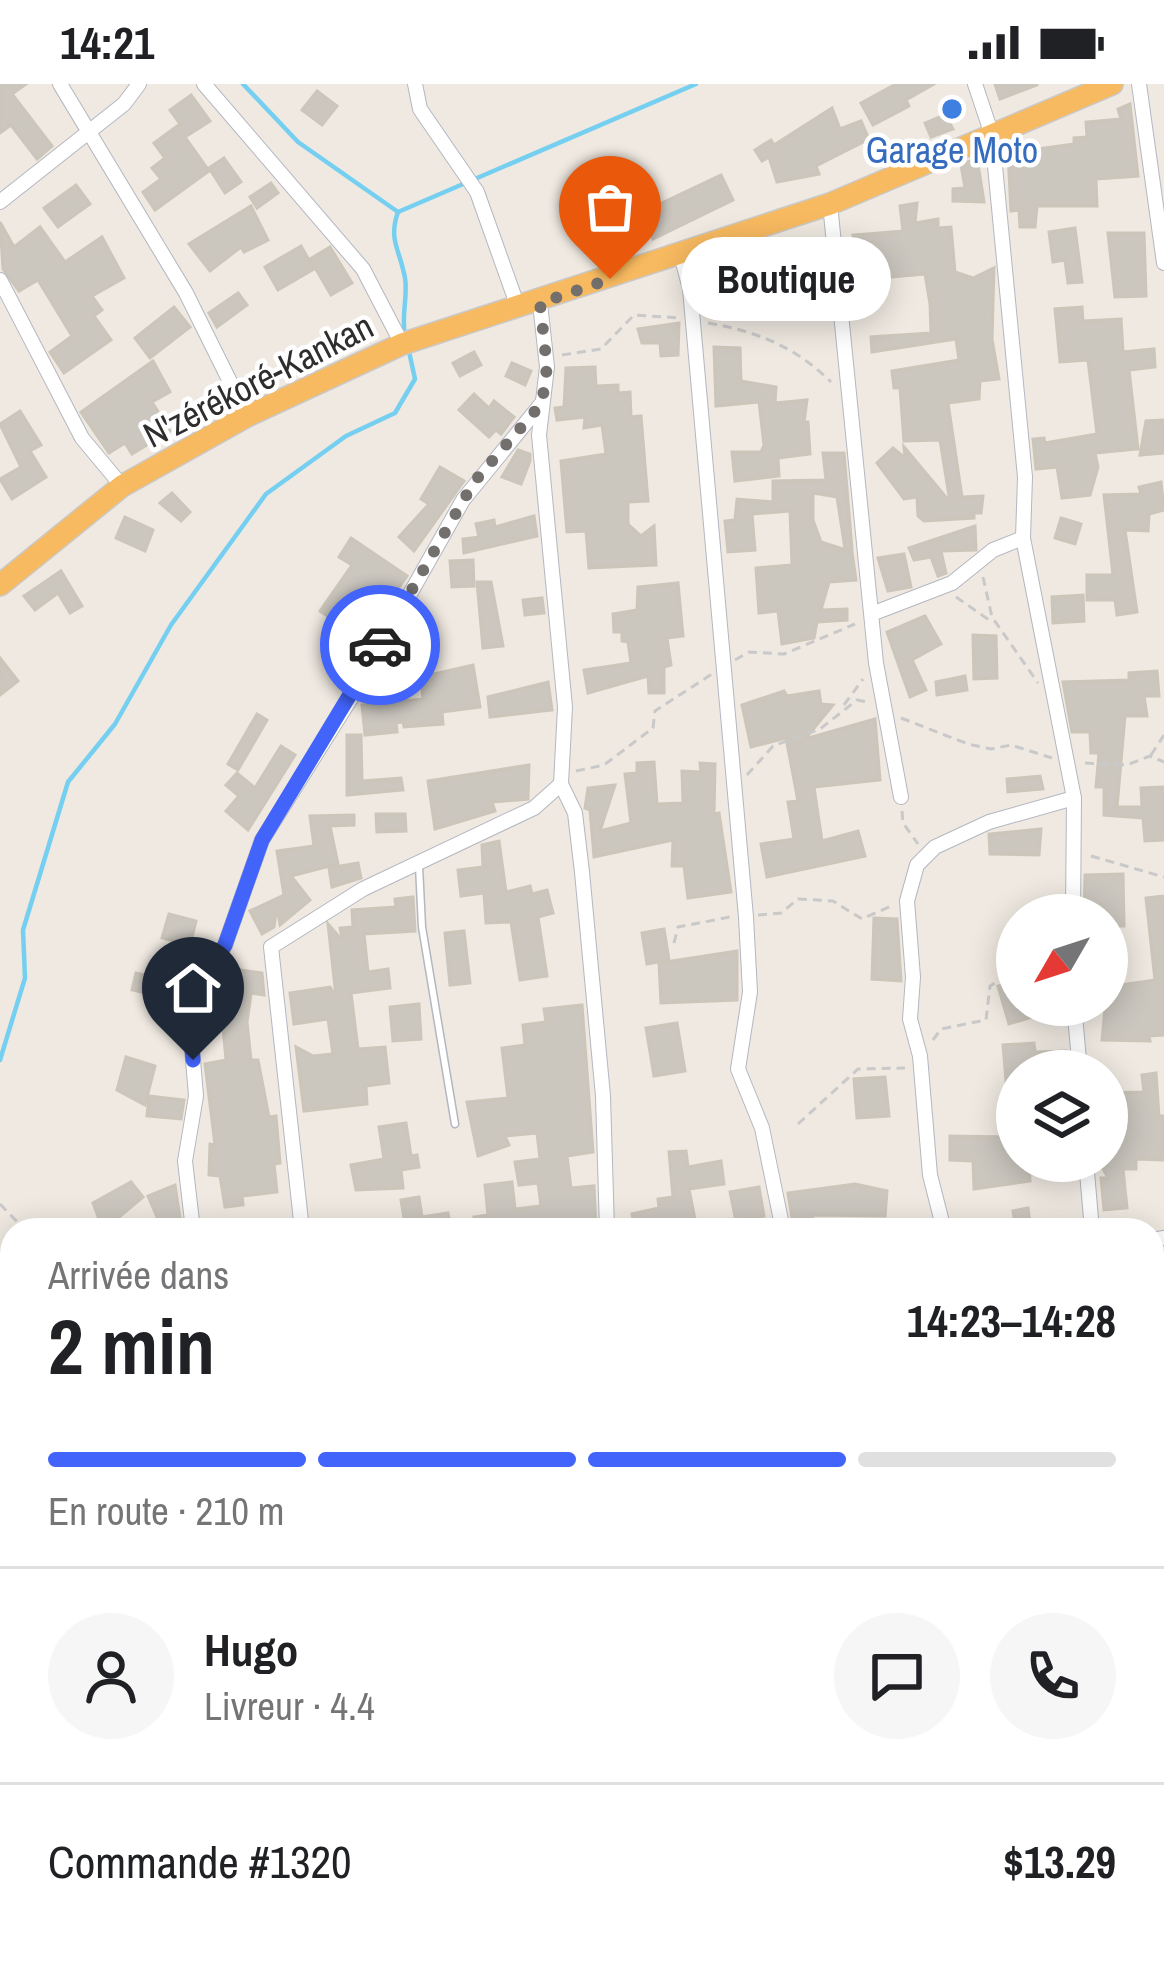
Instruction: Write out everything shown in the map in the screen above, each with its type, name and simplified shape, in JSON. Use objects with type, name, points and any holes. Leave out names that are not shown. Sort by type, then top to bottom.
[{"type":"highway","name":"N'zérékoré-Kankan","points":[[0,585],[122,486],[247,416],[402,344],[830,204],[1112,84]]},
{"type":"street","points":[[60,84],[186,293],[247,416]]},
{"type":"street","points":[[0,202],[86,129],[124,104],[140,84]]},
{"type":"street","points":[[204,84],[364,269],[402,344]]},
{"type":"street","points":[[415,84],[420,109],[477,192],[529,305],[547,367],[538,435],[565,707],[560,784],[575,813],[583,872],[603,1096],[607,1218]]},
{"type":"street","points":[[975,84],[992,135],[1025,477],[1023,538],[1074,798],[1073,894]]},
{"type":"street","points":[[1139,84],[1164,263]]},
{"type":"street","points":[[830,204],[876,663],[901,797]]},
{"type":"street","points":[[681,255],[690,289],[746,917],[750,992],[738,1069],[778,1189],[782,1218]]},
{"type":"street","points":[[0,280],[82,438],[122,486]]},
{"type":"street","points":[[192,1218],[185,1161],[196,1096],[190,1024],[196,989],[225,945],[262,840],[353,694],[463,500],[542,403]]},
{"type":"street","points":[[874,613],[941,587],[984,557],[1023,538]]},
{"type":"street","points":[[301,1218],[271,947],[363,889],[534,808],[560,784]]},
{"type":"street","points":[[941,1218],[927,1157],[920,1056],[910,1018],[913,977],[907,901],[917,865],[988,822],[1074,798]]},
{"type":"street","points":[[1089,1182],[1091,1218]]},
{"type":"lane","points":[[419,865],[422,927],[455,1124]]},
{"type":"path","points":[[984,557],[983,587],[998,626],[1032,680],[1052,690]]},
{"type":"path","points":[[941,587],[998,626]]},
{"type":"path","points":[[733,786],[773,746],[820,729],[876,663]]},
{"type":"path","points":[[842,706],[857,700],[877,704],[884,712],[968,744],[1010,745],[1065,763],[1126,765],[1150,756],[1164,735]]},
{"type":"path","points":[[1150,756],[1164,762]]},
{"type":"path","points":[[901,797],[903,824],[927,855]]},
{"type":"path","points":[[1074,846],[1102,863],[1164,878]]},
{"type":"path","points":[[674,943],[678,927],[694,921],[781,913],[798,899],[833,901],[862,919],[907,901]]},
{"type":"building","points":[[0,84],[26,84],[12,94],[52,146],[37,159],[11,125],[0,133]]},
{"type":"building","points":[[896,84],[934,84],[906,100],[909,106],[873,125],[861,103]]},
{"type":"building","points":[[995,84],[1037,84],[1037,85],[1000,99]]},
{"type":"building","points":[[317,91],[337,106],[322,125],[302,110]]},
{"type":"building","points":[[191,95],[210,121],[185,137],[209,171],[155,210],[143,192],[161,179],[152,168],[165,158],[154,143],[180,124],[170,110]]},
{"type":"building","points":[[1130,104],[1138,176],[1096,179],[1097,206],[1037,206],[1035,227],[1020,227],[1019,210],[1011,211],[1008,153],[1074,144],[1074,138],[1087,137],[1086,122],[1121,119],[1118,109]]},
{"type":"building","points":[[832,108],[840,129],[861,121],[869,139],[816,166],[819,174],[777,182],[769,157],[762,161],[755,150],[771,140],[774,145]]},
{"type":"building","points":[[945,115],[953,129],[931,137],[925,123]]},
{"type":"building","points":[[224,158],[241,182],[225,193],[209,168]]},
{"type":"building","points":[[977,158],[984,202],[953,201],[953,189],[965,188],[961,165]]},
{"type":"building","points":[[721,175],[733,200],[653,239],[641,213]]},
{"type":"building","points":[[271,183],[278,193],[257,208],[250,197]]},
{"type":"building","points":[[76,185],[90,204],[58,227],[44,208]]},
{"type":"building","points":[[917,203],[915,223],[938,219],[938,228],[951,227],[955,272],[973,278],[994,268],[992,339],[999,379],[980,381],[979,399],[948,403],[962,497],[983,496],[981,513],[974,513],[974,518],[924,521],[918,516],[917,497],[904,499],[877,463],[893,448],[905,458],[904,447],[950,502],[940,440],[904,441],[900,388],[894,388],[892,371],[959,360],[956,339],[872,352],[871,337],[931,333],[930,304],[925,274],[859,280],[853,235],[903,231],[900,206]]},
{"type":"building","points":[[251,206],[268,240],[244,252],[241,247],[210,271],[189,244]]},
{"type":"building","points":[[0,222],[14,247],[40,227],[65,262],[102,237],[124,278],[92,296],[102,310],[94,316],[111,340],[64,373],[50,352],[72,336],[38,280],[19,291],[3,269]]},
{"type":"building","points":[[1075,228],[1082,282],[1068,283],[1065,260],[1053,262],[1049,232]]},
{"type":"building","points":[[1108,233],[1144,233],[1146,296],[1115,297]]},
{"type":"building","points":[[301,246],[314,269],[278,290],[265,267]]},
{"type":"building","points":[[330,247],[352,283],[331,295],[310,259]]},
{"type":"building","points":[[824,253],[827,282],[734,290],[733,262]]},
{"type":"building","points":[[238,293],[247,305],[217,327],[209,313]]},
{"type":"building","points":[[174,307],[190,327],[150,358],[135,338]]},
{"type":"building","points":[[1082,307],[1083,321],[1121,319],[1123,352],[1154,349],[1155,367],[1129,370],[1138,449],[1095,453],[1098,467],[1090,495],[1062,498],[1057,467],[1036,469],[1033,439],[1044,438],[1045,443],[1097,434],[1088,360],[1060,362],[1055,309]]},
{"type":"building","points":[[679,323],[678,355],[661,356],[660,343],[642,343],[638,329]]},
{"type":"building","points":[[714,347],[740,348],[741,381],[776,387],[775,403],[807,400],[804,422],[808,422],[810,454],[778,458],[779,476],[735,481],[732,452],[761,452],[764,445],[759,402],[716,406]]},
{"type":"building","points":[[474,352],[481,365],[460,376],[453,363]]},
{"type":"building","points":[[153,361],[170,392],[152,402],[170,431],[132,454],[125,443],[109,453],[81,412]]},
{"type":"building","points":[[512,363],[531,371],[525,385],[506,376]]},
{"type":"building","points":[[595,367],[596,386],[618,385],[618,393],[630,392],[631,417],[641,416],[648,501],[628,502],[628,524],[641,536],[654,526],[656,565],[589,568],[586,531],[567,532],[561,461],[606,454],[602,425],[584,428],[585,417],[557,420],[555,408],[564,407],[566,368]]},
{"type":"building","points":[[474,394],[489,408],[494,401],[514,417],[501,434],[496,430],[489,437],[459,410]]},
{"type":"building","points":[[20,411],[41,445],[30,451],[46,477],[12,499],[0,479],[21,467],[0,424]]},
{"type":"building","points":[[1164,420],[1164,453],[1140,455],[1146,421]]},
{"type":"building","points":[[518,450],[530,454],[521,484],[502,477]]},
{"type":"building","points":[[823,453],[844,453],[852,549],[845,549],[837,497],[813,493],[813,520],[821,542],[852,552],[856,580],[829,582],[821,610],[847,609],[847,620],[817,622],[814,638],[782,644],[778,611],[759,613],[756,568],[792,565],[790,511],[752,514],[755,550],[728,552],[725,521],[735,520],[737,499],[773,502],[773,481],[826,480]]},
{"type":"building","points":[[440,467],[464,481],[414,551],[399,537],[429,504],[421,499]]},
{"type":"building","points":[[1161,482],[1164,510],[1149,514],[1148,531],[1125,530],[1137,612],[1117,615],[1115,600],[1087,600],[1087,575],[1113,575],[1104,495],[1141,494],[1139,487]]},
{"type":"building","points":[[172,493],[190,512],[181,521],[160,503]]},
{"type":"building","points":[[534,516],[537,536],[464,553],[463,539],[479,537],[476,524],[494,520],[495,527]]},
{"type":"building","points":[[125,517],[153,530],[145,551],[116,538]]},
{"type":"building","points":[[1061,518],[1081,524],[1075,544],[1055,538]]},
{"type":"building","points":[[975,526],[976,550],[941,551],[946,573],[938,576],[931,557],[914,560],[909,548]]},
{"type":"building","points":[[351,538],[407,576],[362,639],[320,611],[352,565],[339,557]]},
{"type":"building","points":[[904,554],[911,587],[888,591],[878,558]]},
{"type":"building","points":[[473,560],[474,586],[452,587],[450,561]]},
{"type":"building","points":[[61,571],[82,606],[70,613],[58,593],[35,610],[24,596]]},
{"type":"building","points":[[477,582],[491,582],[503,646],[483,648]]},
{"type":"building","points":[[678,583],[683,636],[667,638],[671,665],[664,667],[664,693],[649,693],[648,676],[588,693],[584,670],[631,663],[628,642],[622,641],[622,632],[614,632],[613,614],[637,610],[638,587]]},
{"type":"building","points":[[1083,595],[1084,621],[1053,623],[1052,597]]},
{"type":"building","points":[[542,598],[544,613],[525,615],[523,600]]},
{"type":"building","points":[[925,616],[941,644],[912,660],[926,690],[910,697],[887,632]]},
{"type":"building","points":[[973,635],[996,636],[997,678],[974,679]]},
{"type":"building","points":[[0,658],[18,681],[0,695]]},
{"type":"building","points":[[473,665],[480,707],[442,712],[443,724],[404,727],[403,722],[396,723],[397,732],[365,735],[362,705],[423,699],[421,677]]},
{"type":"building","points":[[1157,671],[1159,696],[1144,696],[1147,716],[1125,716],[1117,807],[1142,807],[1141,788],[1164,787],[1164,840],[1145,841],[1143,818],[1104,815],[1104,787],[1096,787],[1099,753],[1091,753],[1090,732],[1072,732],[1063,682],[1129,680],[1129,673]]},
{"type":"building","points":[[965,676],[967,690],[937,695],[936,682]]},
{"type":"building","points":[[548,682],[552,710],[490,717],[488,697]]},
{"type":"building","points":[[784,691],[787,696],[819,691],[821,704],[833,705],[805,739],[875,719],[880,780],[814,787],[822,841],[858,831],[865,856],[767,877],[761,844],[794,839],[788,802],[798,801],[786,738],[751,747],[742,705]]},
{"type":"building","points":[[257,714],[267,720],[238,770],[228,764]]},
{"type":"building","points":[[347,735],[361,735],[362,781],[401,778],[403,790],[347,795]]},
{"type":"building","points":[[281,746],[295,755],[248,830],[226,811],[239,796],[226,785],[237,773],[255,788]]},
{"type":"building","points":[[654,762],[657,804],[683,803],[682,771],[701,772],[700,763],[715,764],[714,814],[719,813],[731,892],[688,898],[684,866],[672,866],[673,840],[594,857],[590,810],[585,808],[588,788],[615,785],[600,831],[631,823],[625,774],[637,773],[637,763]]},
{"type":"building","points":[[529,765],[528,799],[492,802],[495,811],[435,829],[428,781]]},
{"type":"building","points":[[1040,776],[1043,789],[1008,792],[1007,779]]},
{"type":"building","points":[[376,814],[405,814],[406,831],[377,832]]},
{"type":"building","points":[[354,815],[354,825],[330,826],[338,864],[291,876],[310,900],[280,925],[277,906],[274,927],[262,934],[250,911],[284,895],[277,851],[314,846],[310,816]]},
{"type":"building","points":[[1041,829],[1039,855],[990,854],[989,834]]},
{"type":"building","points":[[499,841],[506,892],[530,886],[532,894],[547,890],[553,913],[538,917],[547,976],[520,980],[511,922],[486,923],[484,893],[461,896],[458,870],[483,867],[482,845]]},
{"type":"building","points":[[358,863],[361,878],[332,887],[329,868]]},
{"type":"building","points":[[1123,874],[1123,894],[1085,894],[1085,875]]},
{"type":"building","points":[[1164,896],[1164,1035],[1149,1036],[1150,1041],[1102,1040],[1103,1026],[1128,1026],[1128,984],[1155,980],[1146,898]]},
{"type":"building","points":[[413,897],[415,931],[364,934],[368,972],[388,969],[390,988],[351,993],[358,1049],[385,1047],[389,1083],[366,1086],[367,1104],[304,1111],[296,1047],[313,1056],[333,1054],[328,1019],[294,1024],[290,993],[330,987],[336,996],[328,924],[343,941],[340,928],[353,927],[352,910],[396,907],[395,899]]},
{"type":"building","points":[[169,914],[196,921],[190,945],[162,938]]},
{"type":"building","points":[[874,918],[897,919],[901,981],[872,979]]},
{"type":"building","points":[[664,929],[669,960],[647,964],[642,933]]},
{"type":"building","points":[[464,931],[470,983],[450,985],[445,933]]},
{"type":"building","points":[[737,951],[737,1000],[661,1003],[659,963]]},
{"type":"building","points":[[241,970],[262,973],[264,995],[251,993],[247,1022],[251,1060],[258,1060],[269,1117],[276,1116],[280,1163],[274,1164],[277,1192],[242,1196],[243,1205],[225,1207],[220,1176],[209,1175],[210,1144],[215,1145],[205,1064],[226,1060],[223,1027],[206,1024],[205,1001],[220,973],[240,975]]},
{"type":"building","points":[[136,973],[179,983],[175,1000],[132,990]]},
{"type":"building","points":[[419,1004],[421,1039],[393,1041],[390,1007]]},
{"type":"building","points":[[582,1005],[593,1152],[567,1156],[571,1188],[594,1186],[595,1218],[474,1218],[488,1215],[485,1185],[512,1182],[515,1209],[541,1206],[538,1183],[519,1185],[515,1162],[540,1159],[537,1133],[505,1136],[509,1145],[478,1156],[467,1102],[508,1098],[502,1048],[525,1045],[523,1025],[546,1022],[544,1009]]},
{"type":"building","points":[[677,1023],[685,1071],[654,1076],[646,1028]]},
{"type":"building","points":[[1034,1043],[1035,1050],[1003,1050],[1003,1045]]},
{"type":"building","points":[[126,1057],[155,1066],[145,1105],[117,1090]]},
{"type":"building","points":[[1156,1073],[1159,1116],[1164,1116],[1164,1160],[1136,1159],[1136,1169],[1128,1169],[1128,1092],[1144,1092],[1142,1075]]},
{"type":"building","points":[[885,1077],[889,1116],[857,1118],[854,1079]]},
{"type":"building","points":[[149,1096],[184,1100],[181,1119],[147,1116]]},
{"type":"building","points":[[406,1123],[411,1156],[417,1155],[419,1167],[401,1170],[403,1188],[356,1190],[351,1165],[384,1159],[379,1127]]},
{"type":"building","points":[[950,1136],[996,1137],[996,1182],[1023,1182],[974,1189],[973,1161],[950,1160]]},
{"type":"building","points":[[686,1151],[688,1167],[721,1161],[724,1184],[689,1189],[695,1218],[633,1218],[632,1214],[659,1208],[658,1199],[673,1197],[669,1152]]},
{"type":"building","points":[[131,1182],[143,1197],[119,1218],[99,1218],[93,1203]]},
{"type":"building","points":[[1101,1182],[1124,1182],[1127,1208],[1104,1210]]},
{"type":"building","points":[[855,1184],[887,1191],[885,1216],[792,1218],[788,1193]]},
{"type":"building","points":[[175,1185],[180,1218],[158,1218],[148,1196]]},
{"type":"building","points":[[759,1187],[764,1216],[735,1218],[730,1192]]},
{"type":"building","points":[[419,1197],[422,1217],[448,1213],[449,1218],[404,1218],[401,1200]]},
{"type":"building","points":[[1028,1208],[1029,1218],[1014,1218],[1013,1211]]},
{"type":"waterway","points":[[243,84],[298,142],[398,212]]},
{"type":"waterway","points":[[405,336],[405,278],[395,238],[398,212],[696,84]]},
{"type":"waterway","points":[[0,1060],[25,978],[23,930],[68,782],[115,724],[171,625],[266,494],[346,436],[395,413],[415,379],[408,347]]},
{"type":"way so far","points":[[380,645],[474,482],[490,469],[542,403],[547,367],[540,303],[610,279]]},
{"type":"place","name":"Garage Moto","points":[[952,109]]},
{"type":"place","name":"Boutique","points":[[610,279]]},
{"type":"route","points":[[193,1060],[190,1024],[196,989],[225,945],[262,840],[380,645]]}]
